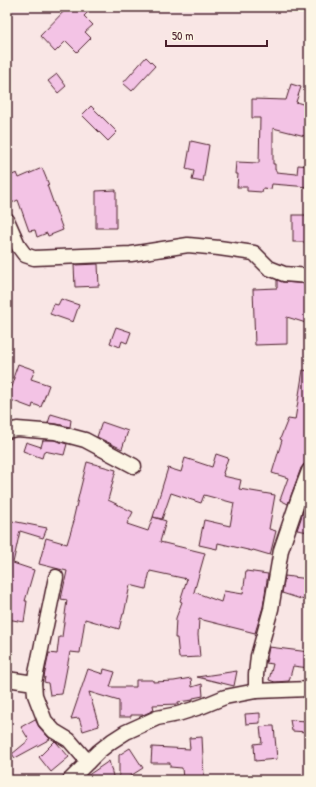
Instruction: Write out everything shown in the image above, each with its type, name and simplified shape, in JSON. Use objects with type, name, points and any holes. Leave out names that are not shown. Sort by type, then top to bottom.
[{"type":"street","points":[[7,220],[19,247],[25,255],[34,258],[131,254],[188,245],[254,253],[270,268],[284,274],[309,276]]},
{"type":"street","points":[[7,431],[17,429],[55,432],[84,440],[134,466]]},
{"type":"street","points":[[256,691],[258,656],[271,609],[281,550],[309,471]]},
{"type":"street","points":[[56,577],[34,683],[35,695],[45,721],[54,731],[69,740],[88,762]]},
{"type":"street","points":[[7,679],[34,683]]},
{"type":"street","points":[[70,780],[98,752],[112,741],[126,732],[157,718],[178,714],[204,706],[225,697],[256,691],[309,689]]},
{"type":"building","points":[[68,7],[93,7],[84,16],[93,25],[85,32],[91,38],[77,52],[66,41],[55,52],[40,36]]},
{"type":"building","points":[[146,57],[155,66],[132,91],[123,83]]},
{"type":"building","points":[[57,74],[66,86],[58,93],[48,81]]},
{"type":"building","points":[[291,84],[301,87],[296,102],[309,106],[309,137],[273,128],[273,164],[275,164],[276,172],[297,174],[298,165],[309,166],[309,187],[272,184],[271,189],[263,188],[262,192],[247,191],[247,187],[237,187],[238,174],[235,174],[236,162],[259,163],[260,118],[252,118],[252,99],[286,100]]},
{"type":"building","points":[[91,106],[117,132],[108,141],[82,115]]},
{"type":"building","points":[[191,141],[209,145],[203,182],[192,180],[194,171],[186,169]]},
{"type":"building","points":[[42,168],[63,230],[48,236],[47,233],[37,237],[35,230],[29,231],[18,200],[9,204],[7,198],[7,177],[17,173],[19,178]]},
{"type":"building","points":[[116,190],[116,228],[96,228],[96,191]]},
{"type":"building","points":[[293,215],[309,215],[309,242],[293,242]]},
{"type":"building","points":[[98,264],[99,286],[75,287],[74,265]]},
{"type":"building","points":[[277,280],[283,282],[309,284],[309,324],[287,317],[287,344],[255,345],[253,289],[277,288]]},
{"type":"building","points":[[61,299],[79,305],[73,322],[50,314],[54,304],[58,305]]},
{"type":"building","points":[[116,327],[131,332],[127,343],[122,341],[120,347],[110,343]]},
{"type":"building","points":[[18,364],[35,370],[31,379],[49,385],[41,407],[33,404],[32,408],[8,399]]},
{"type":"building","points":[[303,370],[309,371],[309,463],[304,464],[301,468],[288,504],[280,500],[288,478],[272,473],[282,440],[280,439],[288,419],[295,420]]},
{"type":"building","points":[[51,414],[71,420],[70,427],[48,423]]},
{"type":"building","points":[[102,422],[128,431],[122,449],[97,437]]},
{"type":"building","points":[[43,440],[54,440],[67,444],[64,455],[44,451],[42,458],[23,451],[26,442],[41,447]]},
{"type":"building","points":[[216,454],[228,458],[223,476],[241,480],[239,489],[275,495],[269,529],[276,531],[270,555],[218,543],[217,549],[199,545],[204,520],[230,526],[234,503],[204,495],[201,503],[171,493],[162,519],[153,517],[168,468],[181,472],[185,458],[212,467]]},
{"type":"building","points":[[87,462],[116,470],[108,500],[133,512],[127,524],[148,531],[153,517],[166,521],[160,542],[205,553],[194,592],[221,602],[224,591],[243,594],[246,571],[268,574],[263,607],[255,633],[199,619],[198,635],[200,657],[179,658],[177,638],[175,638],[176,618],[182,602],[180,601],[187,579],[150,571],[146,589],[130,585],[124,614],[119,629],[85,619],[80,653],[70,652],[62,694],[50,695],[48,683],[44,682],[44,677],[49,653],[57,654],[59,637],[62,637],[67,600],[61,599],[67,571],[39,564],[46,538],[67,544],[74,521]]},
{"type":"building","points":[[309,495],[309,532],[297,530]]},
{"type":"building","points":[[7,520],[47,528],[43,538],[20,531],[13,563],[34,570],[25,601],[27,601],[24,622],[7,619]]},
{"type":"building","points":[[285,576],[309,579],[304,600],[282,593]]},
{"type":"building","points":[[269,647],[309,652],[309,668],[293,666],[289,681],[275,682],[269,680],[273,664],[266,663]]},
{"type":"building","points":[[88,669],[103,674],[104,669],[115,672],[110,687],[136,687],[136,680],[153,680],[153,682],[174,681],[191,678],[192,687],[202,684],[203,696],[193,698],[193,700],[178,702],[178,704],[153,705],[154,710],[143,715],[119,717],[119,701],[89,692],[99,726],[83,731],[79,718],[71,719]]},
{"type":"building","points":[[237,671],[234,686],[197,677]]},
{"type":"building","points":[[260,713],[260,723],[246,724],[245,714]]},
{"type":"building","points":[[35,719],[39,727],[50,739],[15,758],[12,754],[29,740],[21,727]]},
{"type":"building","points":[[290,720],[308,721],[307,732],[292,731]]},
{"type":"building","points":[[274,726],[277,759],[255,761],[254,744],[262,743],[260,727]]},
{"type":"building","points":[[202,737],[204,777],[183,779],[182,768],[170,767],[170,763],[151,763],[152,747],[190,749],[189,738]]},
{"type":"building","points":[[55,741],[69,757],[51,772],[39,757]]},
{"type":"building","points":[[130,748],[143,768],[124,780],[119,780],[119,755]]},
{"type":"building","points":[[109,761],[114,780],[82,780],[84,778]]}]
